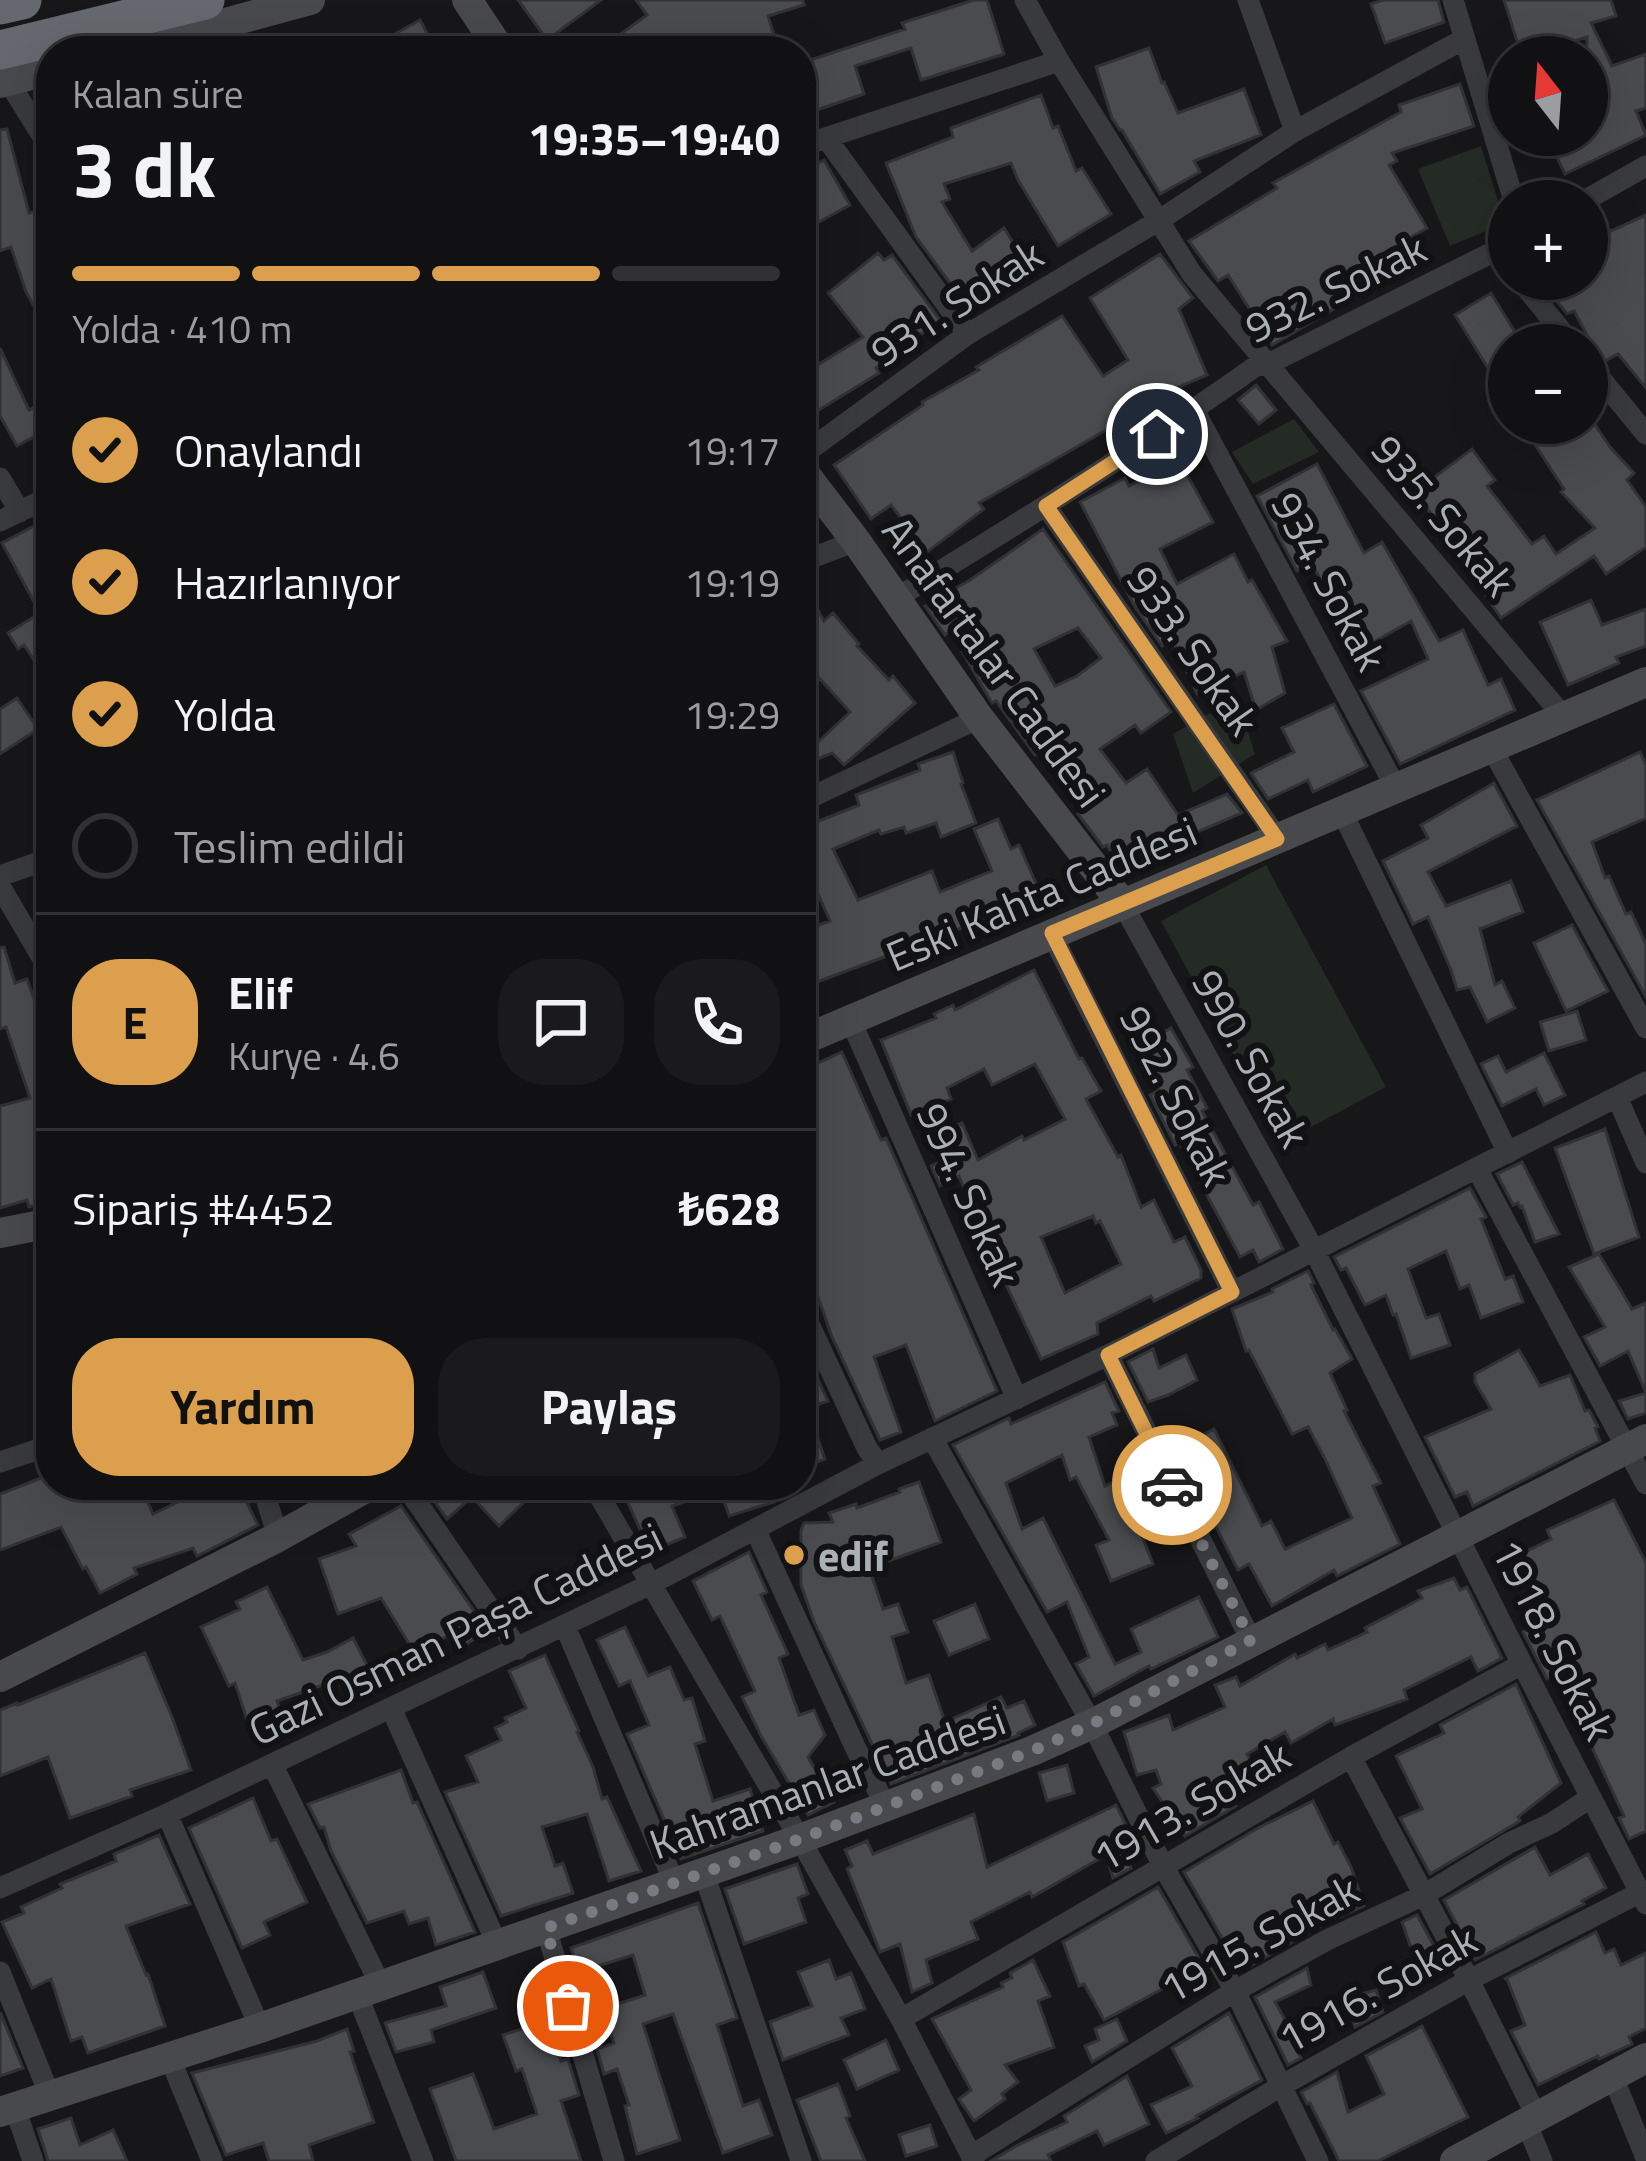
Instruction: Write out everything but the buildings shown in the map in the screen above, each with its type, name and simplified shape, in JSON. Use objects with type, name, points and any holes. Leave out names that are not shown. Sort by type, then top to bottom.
[{"type":"highway","points":[[0,5],[22,0]]},
{"type":"highway","points":[[167,36],[214,26]]},
{"type":"highway","points":[[2,71],[36,64]]},
{"type":"street","points":[[177,36],[310,0]]},
{"type":"street","points":[[466,0],[491,36]]},
{"type":"street","points":[[1025,0],[1158,220]]},
{"type":"street","points":[[1248,0],[1295,131]]},
{"type":"street","points":[[1453,0],[1508,180]]},
{"type":"street","name":"931. Sokak","points":[[816,445],[968,334],[1295,131],[1464,39]]},
{"type":"street","points":[[816,142],[1059,62]]},
{"type":"street","points":[[2,71],[36,70]]},
{"type":"street","points":[[2,71],[36,126]]},
{"type":"street","points":[[827,139],[968,334]]},
{"type":"street","points":[[1608,187],[1646,166]]},
{"type":"street","name":"935. Sokak","points":[[1158,220],[1192,274],[1266,365],[1563,716]]},
{"type":"street","name":"932. Sokak","points":[[895,599],[1256,367],[1488,262]]},
{"type":"street","points":[[1536,300],[1556,324]]},
{"type":"street","points":[[1608,388],[1646,434]]},
{"type":"street","name":"934. Sokak","points":[[1194,410],[1396,788]]},
{"type":"street","points":[[0,478],[10,517]]},
{"type":"street","name":"Anafartalar Caddesi","points":[[816,489],[979,718],[1122,903]]},
{"type":"street","name":"933. Sokak","points":[[1046,506],[1277,839]]},
{"type":"street","points":[[816,556],[856,541]]},
{"type":"street","name":"Eski Kahta Caddesi","points":[[816,1035],[1646,682]]},
{"type":"street","points":[[816,795],[979,718]]},
{"type":"street","points":[[1492,749],[1646,1028]]},
{"type":"street","points":[[1342,812],[1508,1153]]},
{"type":"street","points":[[0,876],[36,863]]},
{"type":"street","points":[[0,886],[36,947]]},
{"type":"street","name":"990. Sokak","points":[[1122,903],[1315,1250],[1459,1536]]},
{"type":"street","name":"992. Sokak","points":[[1052,933],[1232,1292]]},
{"type":"street","name":"994. Sokak","points":[[851,1021],[1017,1399]]},
{"type":"street","name":"Gazi Osman Paşa Caddesi","points":[[816,1496],[1108,1355],[1646,1082]]},
{"type":"street","points":[[1617,1097],[1646,1163]]},
{"type":"street","points":[[1477,1169],[1637,1444],[1646,1484]]},
{"type":"street","points":[[0,1233],[36,1225]]},
{"type":"street","points":[[816,1339],[878,1464]]},
{"type":"street","points":[[1108,1355],[1251,1640]]},
{"type":"street","points":[[932,1438],[1235,1991],[1318,2161]]},
{"type":"street","name":"Kahramanlar Caddesi","points":[[8,2110],[498,1946],[1032,1751],[1637,1444]]},
{"type":"street","points":[[0,1462],[36,1450]]},
{"type":"street","points":[[267,1500],[278,1537]]},
{"type":"street","points":[[0,1677],[344,1500]]},
{"type":"street","points":[[415,1500],[518,1649]]},
{"type":"street","points":[[602,1500],[902,2019],[973,2158]]},
{"type":"street","name":"Gazi Osman Paşa Caddesi","points":[[0,1888],[518,1649],[809,1500]]},
{"type":"street","points":[[755,1528],[886,1806]]},
{"type":"street","name":"1918. Sokak","points":[[1459,1536],[1643,1898]]},
{"type":"street","points":[[565,1626],[688,1877],[801,2161]]},
{"type":"street","name":"1913. Sokak","points":[[902,2019],[1351,1757],[1522,1664]]},
{"type":"street","points":[[392,1708],[498,1946]]},
{"type":"street","points":[[1351,1757],[1468,1980],[1531,2119],[1542,2161]]},
{"type":"street","points":[[272,1764],[369,1990],[423,2161]]},
{"type":"street","name":"1915. Sokak","points":[[973,2158],[1235,1991],[1327,1940],[1424,1895],[1590,1798]]},
{"type":"street","points":[[167,1814],[260,2028]]},
{"type":"street","name":"1916. Sokak","points":[[1156,2161],[1468,1980],[1643,1898]]},
{"type":"street","points":[[546,1928],[614,2161]]},
{"type":"street","points":[[0,1972],[50,2096]]},
{"type":"street","points":[[169,2056],[212,2161]]},
{"type":"street","points":[[1455,2161],[1646,2058]]},
{"type":"street","points":[[1612,2075],[1646,2158]]},
{"type":"street","points":[[8,2110],[33,2161]]},
{"type":"shaded area","points":[[1481,146],[1492,180],[1488,230],[1450,246],[1418,169]]},
{"type":"shaded area","points":[[1294,419],[1319,452],[1253,484],[1232,452]]},
{"type":"shaded area","points":[[1237,698],[1255,754],[1193,793],[1173,734]]},
{"type":"shaded area","points":[[1266,865],[1386,1087],[1281,1143],[1161,921]]},
{"type":"way so far","points":[[568,2006],[546,1928],[1032,1751],[1251,1640],[1172,1485]]},
{"type":"place","name":"edif","points":[[794,1555]]},
{"type":"route","points":[[1157,434],[1046,506],[1277,839],[1052,933],[1232,1292],[1108,1355],[1172,1485]]}]
